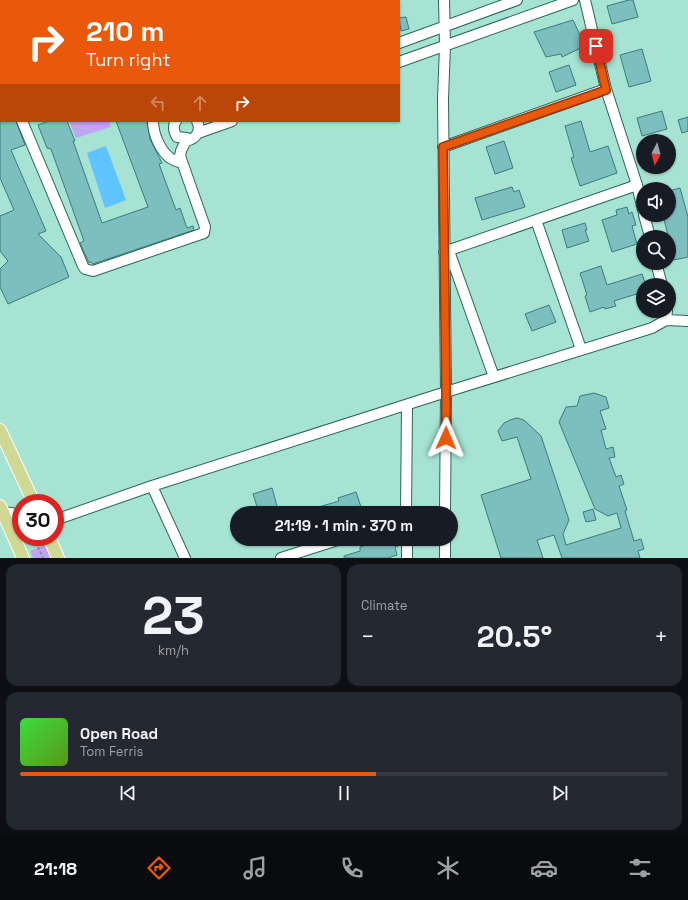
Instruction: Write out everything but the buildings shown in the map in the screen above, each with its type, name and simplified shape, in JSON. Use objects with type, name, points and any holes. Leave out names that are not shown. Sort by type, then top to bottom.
[{"type":"main road","points":[[0,430],[30,494]]},
{"type":"main road","points":[[1,510],[23,558]]},
{"type":"main road","points":[[53,546],[58,558]]},
{"type":"street","points":[[444,0],[445,46],[443,147],[446,251],[444,506]]},
{"type":"street","points":[[400,43],[517,0]]},
{"type":"street","points":[[400,62],[573,0]]},
{"type":"street","points":[[585,0],[606,90],[636,182]]},
{"type":"street","points":[[443,147],[606,90]]},
{"type":"street","points":[[22,122],[83,266],[89,271],[96,271],[204,233],[205,227],[182,164],[181,151],[187,138]]},
{"type":"street","points":[[153,122],[154,132],[162,148],[170,158],[182,164]]},
{"type":"street","points":[[172,122],[177,137],[187,138],[186,141],[191,140],[198,133],[229,122]]},
{"type":"street","points":[[197,122],[199,128],[198,133]]},
{"type":"street","points":[[446,251],[636,185]]},
{"type":"street","points":[[536,220],[581,349]]},
{"type":"street","points":[[446,251],[494,377]]},
{"type":"street","points":[[64,517],[152,486],[407,406],[581,349],[652,328],[664,318]]},
{"type":"street","points":[[675,318],[688,321]]},
{"type":"street","points":[[406,506],[407,406]]},
{"type":"street","points":[[152,486],[185,558]]},
{"type":"street","points":[[1,510],[12,513]]},
{"type":"street","points":[[281,558],[319,546]]},
{"type":"street","points":[[407,546],[407,558]]},
{"type":"street","points":[[444,546],[445,558]]},
{"type":"path","points":[[38,547],[43,558]]},
{"type":"shaded area","points":[[69,122],[109,122],[111,127],[76,138]]},
{"type":"shaded area","points":[[45,546],[51,558],[33,558],[30,551]]},
{"type":"water","points":[[106,146],[126,200],[105,208],[87,153]]},
{"type":"route","points":[[446,438],[443,147],[606,90],[596,46]]}]
